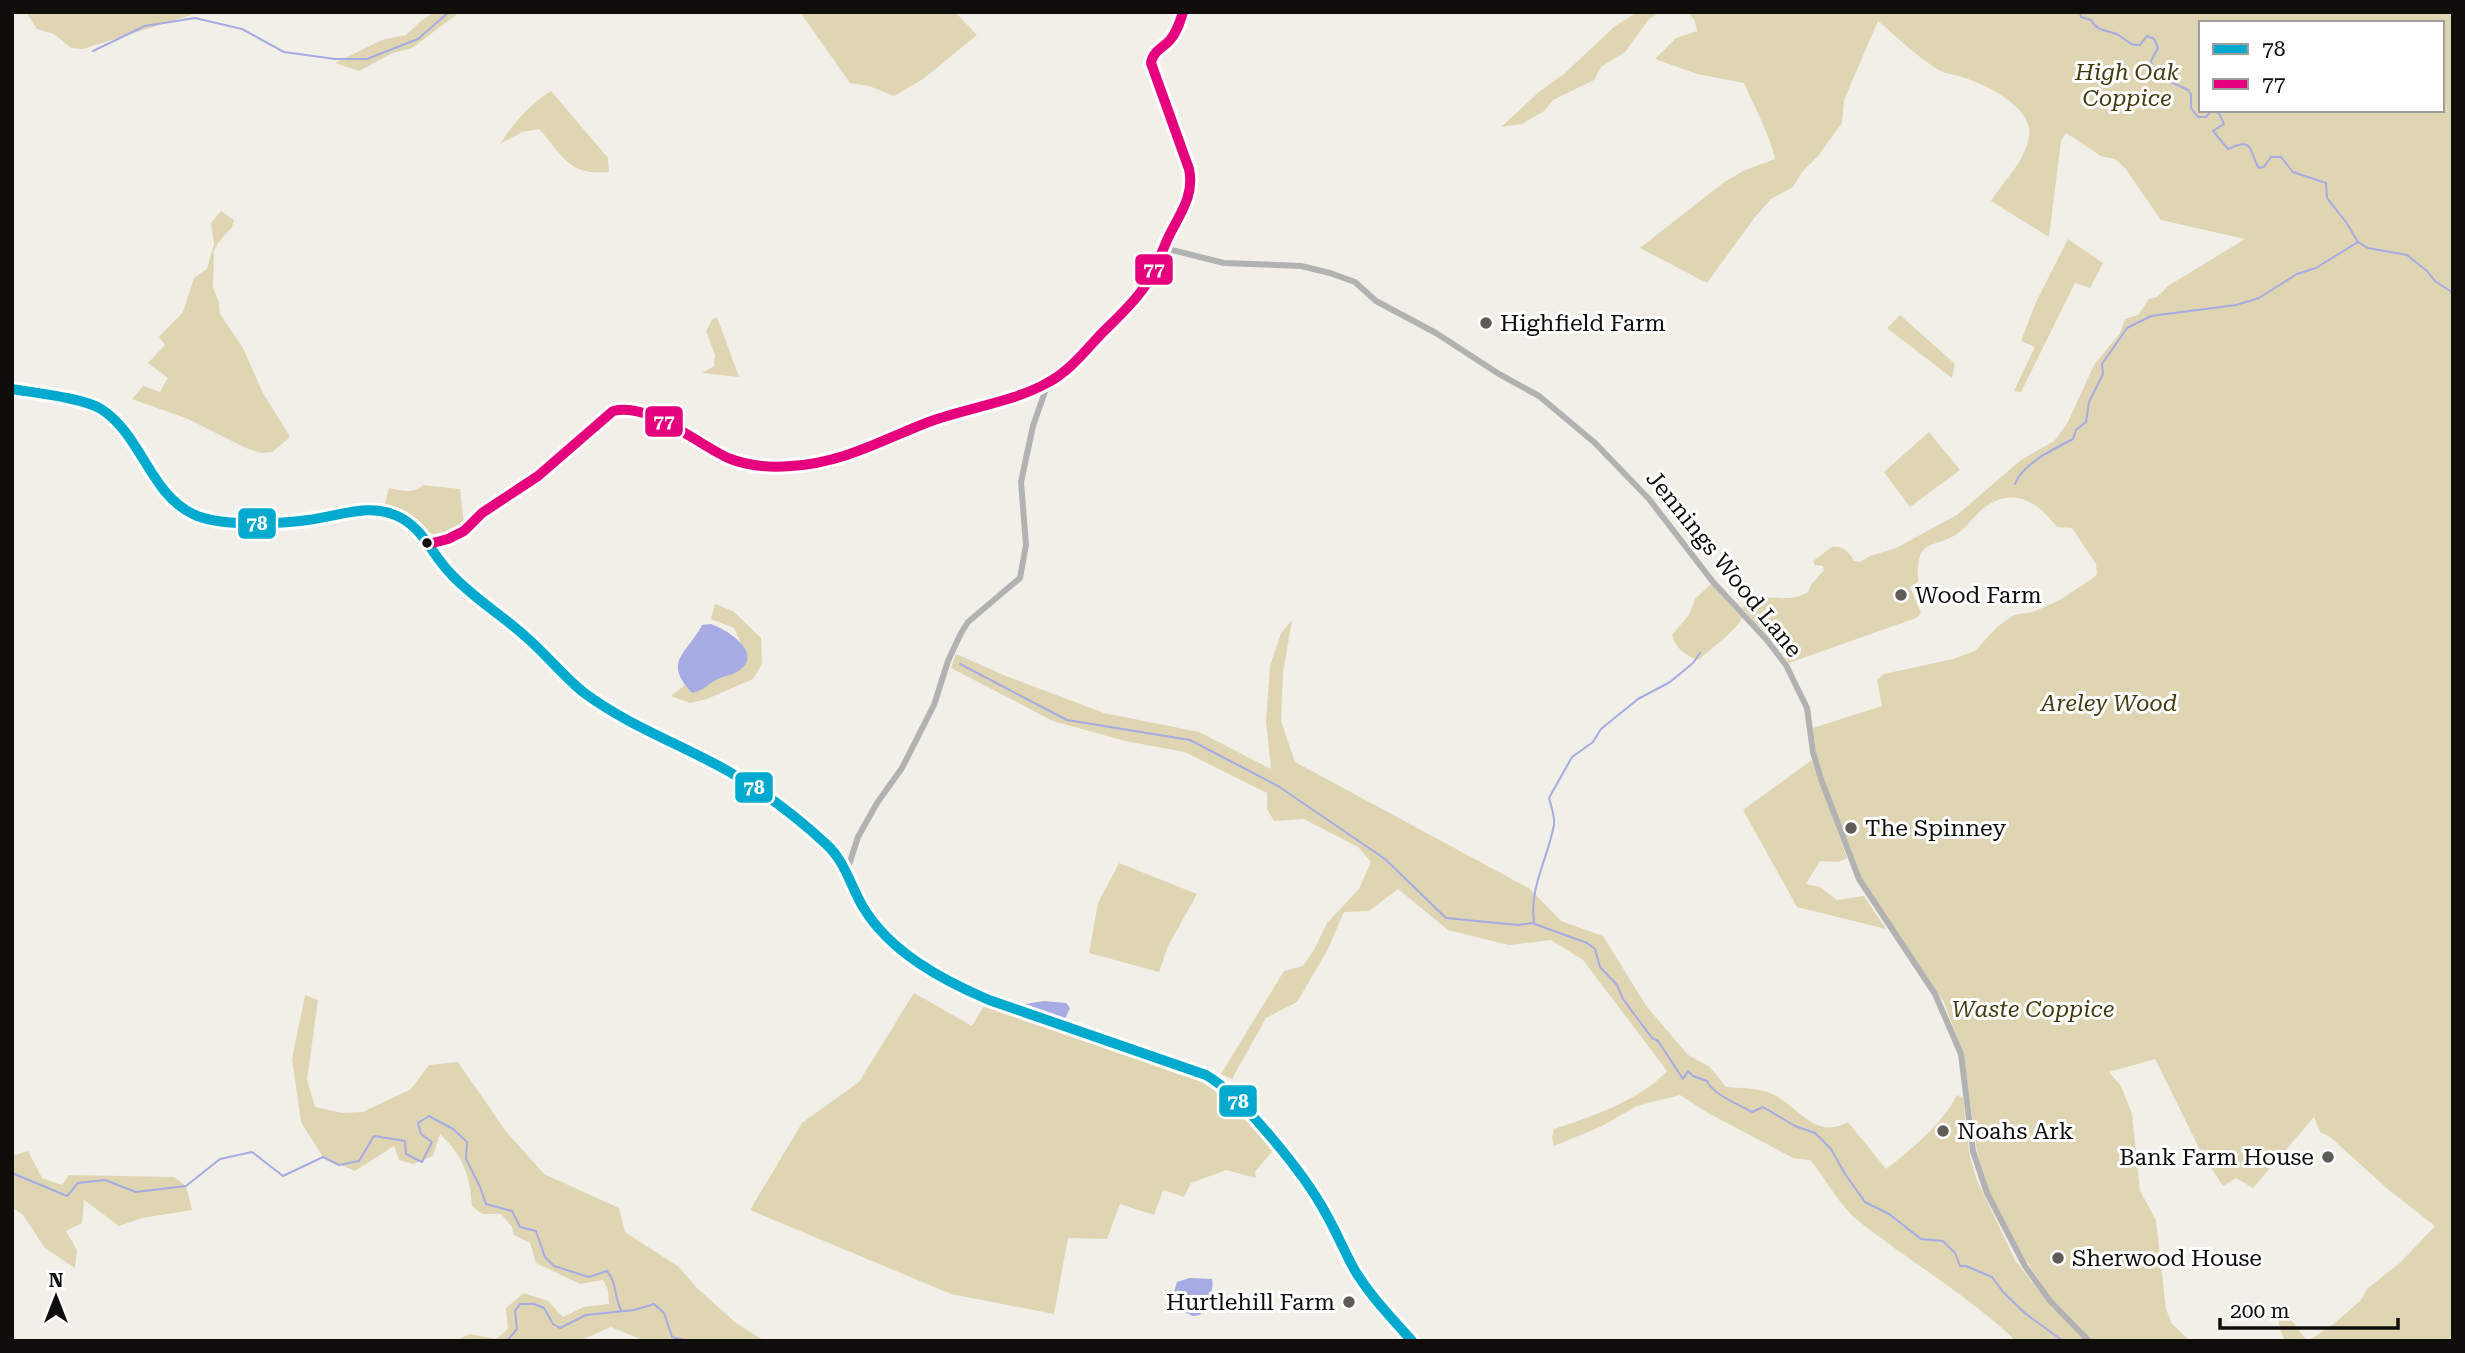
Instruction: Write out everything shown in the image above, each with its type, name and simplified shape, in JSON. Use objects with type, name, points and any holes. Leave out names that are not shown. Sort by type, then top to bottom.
[{"type":"street","points":[[429,544],[464,531],[482,513],[538,475],[599,420],[617,410],[642,412],[714,451],[745,464],[787,467],[834,460],[942,417],[1048,383],[1072,365],[1135,300],[1146,285],[1188,198],[1191,180],[1151,63],[1154,54],[1172,38],[1183,12]]},
{"type":"street","name":"Jennings Wood Lane","points":[[1164,248],[1224,263],[1301,266],[1330,272],[1355,282],[1376,301],[1436,333],[1499,374],[1539,396],[1595,443],[1649,499],[1713,582],[1753,624],[1786,665],[1807,708],[1813,752],[1821,779],[1859,879],[1935,995],[1961,1054],[1973,1151],[1982,1182],[2025,1266],[2050,1301],[2089,1341]]},
{"type":"street","points":[[847,871],[858,837],[877,803],[902,768],[934,705],[948,661],[961,633],[968,622],[1020,578],[1026,545],[1021,482],[1033,426],[1048,383]]},
{"type":"street","points":[[12,389],[85,403],[105,412],[119,425],[167,494],[182,509],[196,516],[223,522],[271,522],[307,520],[360,510],[382,511],[406,521],[429,544],[451,574],[527,638],[580,689],[621,716],[751,785],[830,847],[847,871],[856,895],[873,920],[910,957],[939,976],[989,1000],[1195,1071],[1218,1082],[1247,1111],[1310,1188],[1325,1211],[1354,1269],[1371,1294],[1412,1341]]},
{"type":"green space","points":[[26,12],[191,12],[191,15],[83,49],[71,48],[54,34],[37,29]]},
{"type":"green space","points":[[435,12],[460,12],[412,48],[393,53],[359,71],[335,63],[382,40],[406,35]]},
{"type":"green space","points":[[800,12],[955,12],[977,35],[923,79],[894,96],[869,86],[850,83]]},
{"type":"green space","points":[[1637,12],[1661,12],[1649,19],[1625,52],[1601,67],[1594,80],[1553,100],[1544,111],[1522,124],[1501,127],[1614,27]]},
{"type":"green space","points":[[1688,12],[2453,12],[2453,1341],[2308,1341],[2335,1323],[2361,1300],[2367,1289],[2401,1262],[2435,1226],[2390,1191],[2330,1137],[2320,1132],[2314,1117],[2253,1188],[2236,1178],[2223,1186],[2202,1154],[2155,1059],[2109,1072],[2121,1086],[2132,1114],[2140,1191],[2156,1220],[2166,1309],[2172,1324],[2190,1341],[2016,1341],[1979,1309],[1853,1216],[1810,1160],[1793,1158],[1680,1095],[1637,1106],[1602,1126],[1554,1146],[1554,1129],[1629,1099],[1667,1071],[1583,960],[1551,940],[1509,945],[1448,930],[1398,889],[1369,911],[1344,912],[1327,951],[1297,1002],[1266,1018],[1232,1079],[1221,1074],[1284,971],[1303,966],[1327,923],[1359,889],[1371,862],[1358,847],[1304,819],[1274,821],[1267,809],[1267,793],[1185,752],[1125,741],[1053,721],[951,668],[956,654],[1104,713],[1199,732],[1271,769],[1266,722],[1270,666],[1281,633],[1292,620],[1283,673],[1281,721],[1295,762],[1530,889],[1561,921],[1603,936],[1647,1007],[1688,1055],[1710,1067],[1726,1087],[1770,1093],[1807,1119],[1825,1127],[1836,1127],[1848,1122],[1886,1169],[1935,1126],[1957,1095],[1963,1098],[1969,1152],[1976,1178],[2015,1260],[2052,1308],[2081,1334],[2083,1330],[2051,1299],[2024,1257],[1989,1191],[1977,1151],[1963,1054],[1944,1002],[1862,880],[1833,808],[1816,752],[1813,728],[1882,706],[1877,680],[1884,674],[1953,659],[1975,651],[1997,627],[2014,615],[2033,612],[2058,601],[2092,579],[2097,574],[2096,564],[2072,528],[2057,527],[2035,505],[2018,498],[2008,498],[1988,505],[1961,531],[1924,550],[1920,556],[1918,582],[1910,587],[1921,613],[1916,618],[1789,663],[1774,642],[1742,608],[1758,599],[1790,598],[1808,592],[1824,570],[1823,566],[1815,565],[1813,561],[1832,547],[1843,548],[1854,561],[1860,562],[1896,548],[1957,515],[2021,460],[2054,441],[2067,424],[2094,365],[2120,333],[2125,319],[2138,315],[2149,299],[2157,297],[2168,286],[2245,239],[2161,220],[2125,168],[2115,159],[2101,156],[2066,133],[2061,141],[2049,237],[1991,201],[2027,146],[2029,126],[2017,107],[1995,91],[1972,80],[1937,69],[1878,21],[1844,100],[1842,123],[1793,187],[1771,199],[1755,217],[1707,283],[1640,248],[1723,183],[1743,171],[1775,159],[1766,130],[1744,83],[1697,74],[1655,59],[1676,38],[1697,31],[1695,21]]},
{"type":"green space","points":[[551,91],[608,158],[609,172],[584,171],[575,167],[561,156],[539,129],[522,132],[500,144],[522,114]]},
{"type":"green space","points":[[221,211],[234,220],[232,227],[214,251],[213,288],[219,302],[220,314],[243,348],[263,393],[289,435],[289,438],[272,452],[262,453],[246,448],[188,419],[132,399],[143,386],[160,392],[168,378],[148,363],[165,345],[159,337],[183,312],[194,278],[207,269],[214,244],[211,223]]},
{"type":"green space","points":[[2068,239],[2103,263],[2090,288],[2075,283],[2021,392],[2014,391],[2035,347],[2021,341],[2036,302]]},
{"type":"green space","points":[[1900,315],[1955,364],[1952,378],[1887,328]]},
{"type":"green space","points":[[717,317],[739,377],[702,373],[714,366],[715,355],[706,331]]},
{"type":"green space","points":[[1929,432],[1960,470],[1910,507],[1884,472]]},
{"type":"green space","points":[[423,485],[460,489],[464,525],[454,532],[439,536],[403,514],[384,507],[389,488],[411,491]]},
{"type":"green space","points":[[1711,584],[1742,618],[1729,634],[1699,660],[1682,651],[1672,635],[1689,615],[1695,599]]},
{"type":"green space","points":[[715,604],[733,611],[761,638],[762,664],[753,679],[707,699],[690,703],[671,696],[685,685],[692,693],[739,670],[748,658],[734,628],[711,619]]},
{"type":"green space","points":[[1812,760],[1847,858],[1839,862],[1820,861],[1806,884],[1820,887],[1837,900],[1864,896],[1886,929],[1797,907],[1743,810]]},
{"type":"green space","points":[[1119,863],[1197,894],[1168,946],[1159,972],[1089,953],[1098,903]]},
{"type":"green space","points":[[914,993],[972,1026],[985,1004],[1213,1086],[1274,1149],[1255,1172],[1256,1178],[1226,1170],[1191,1183],[1184,1197],[1163,1190],[1154,1215],[1120,1204],[1107,1239],[1068,1238],[1054,1314],[951,1294],[750,1210],[802,1123],[859,1082]]},
{"type":"green space","points":[[305,995],[318,1000],[307,1080],[315,1107],[342,1113],[363,1112],[411,1089],[429,1065],[458,1062],[505,1130],[544,1174],[619,1208],[625,1232],[679,1267],[696,1287],[736,1323],[765,1341],[645,1341],[611,1327],[579,1341],[454,1341],[470,1334],[496,1339],[508,1329],[506,1308],[524,1293],[548,1301],[563,1317],[584,1307],[609,1304],[608,1290],[603,1280],[580,1284],[536,1263],[530,1243],[514,1235],[512,1227],[501,1214],[482,1214],[472,1206],[469,1185],[460,1158],[440,1134],[433,1156],[413,1164],[399,1160],[394,1146],[355,1171],[323,1157],[301,1122],[292,1059]]},
{"type":"green space","points":[[28,1151],[42,1178],[62,1185],[69,1175],[174,1177],[186,1186],[192,1210],[142,1218],[119,1226],[84,1200],[82,1223],[66,1231],[77,1250],[75,1268],[45,1248],[23,1215],[12,1207],[12,1156]]},
{"type":"green space","points":[[2285,1305],[2291,1320],[2307,1341],[2286,1341],[2283,1337],[2279,1319],[2280,1310]]},
{"type":"water","points":[[711,624],[741,643],[748,658],[737,672],[692,693],[683,682],[678,665],[702,625]]},
{"type":"water","points":[[1044,1001],[1066,1003],[1070,1008],[1065,1019],[1038,1014],[1024,1007],[1025,1004]]},
{"type":"water","points":[[1190,1278],[1212,1279],[1211,1293],[1200,1315],[1193,1316],[1180,1310],[1172,1299],[1177,1282]]},
{"type":"waterway","points":[[93,51],[145,26],[195,18],[242,29],[284,52],[335,59],[367,59],[418,39],[449,12]]},
{"type":"waterway","points":[[2080,12],[2081,17],[2091,20],[2097,27],[2116,34],[2131,44],[2140,45],[2147,36],[2154,39],[2158,48],[2151,61],[2152,66],[2165,79],[2188,90],[2191,94],[2191,108],[2198,117],[2206,117],[2210,112]]},
{"type":"waterway","points":[[2215,112],[2219,113],[2224,124],[2213,131],[2228,149],[2247,145],[2259,168],[2264,167],[2271,157],[2281,157],[2293,172],[2326,183],[2327,198],[2358,242],[2368,248],[2407,255],[2435,281],[2453,293]]},
{"type":"waterway","points":[[2015,484],[2032,463],[2073,439],[2076,430],[2086,422],[2089,402],[2103,374],[2102,364],[2127,328],[2151,316],[2236,305],[2259,298],[2297,274],[2316,268],[2358,242]]},
{"type":"waterway","points":[[1534,922],[1534,897],[1554,825],[1549,798],[1572,757],[1593,742],[1601,729],[1638,699],[1670,682],[1693,663],[1700,653]]},
{"type":"waterway","points":[[960,664],[1067,720],[1190,740],[1278,786],[1385,859],[1446,918],[1518,925],[1532,923],[1587,943],[1595,949],[1600,967],[1617,985],[1623,999],[1652,1038],[1658,1041],[1683,1079],[1688,1071],[1707,1081],[1720,1095],[1752,1112],[1763,1107],[1795,1126],[1815,1133],[1831,1149],[1865,1202],[1889,1214],[1921,1239],[1943,1241],[1955,1253],[1960,1266],[1992,1277],[2026,1314],[2063,1341]]},
{"type":"waterway","points":[[12,1173],[67,1196],[78,1183],[105,1180],[136,1192],[186,1186],[220,1159],[252,1152],[283,1176],[323,1157],[339,1165],[359,1161],[374,1136],[405,1141],[406,1154],[422,1162],[432,1142],[421,1134],[418,1123],[429,1116],[453,1129],[467,1142],[466,1159],[486,1204],[512,1211],[520,1227],[536,1231],[545,1257],[554,1266],[589,1277],[607,1271],[621,1310]]},
{"type":"waterway","points":[[507,1341],[517,1329],[515,1311],[520,1304],[534,1304],[544,1308],[553,1324],[560,1328],[586,1315],[634,1310],[654,1304],[664,1313],[672,1337],[688,1341]]},
{"type":"transit line","name":"77","points":[[429,544],[464,531],[482,513],[538,476],[613,411],[642,412],[657,418],[736,461],[759,466],[791,466],[844,456],[926,423],[1018,396],[1055,378],[1076,361],[1140,293],[1188,197],[1189,169],[1151,63],[1156,53],[1175,34],[1183,12]]},
{"type":"transit line","name":"78","points":[[12,389],[71,399],[101,409],[126,433],[166,493],[178,505],[204,518],[233,523],[281,523],[368,510],[391,514],[411,524],[460,583],[526,637],[583,692],[617,714],[741,779],[815,834],[838,858],[874,923],[887,938],[918,963],[989,1000],[1206,1075],[1220,1085],[1254,1117],[1303,1178],[1316,1196],[1360,1279],[1412,1341]]},
{"type":"place","name":"Highfield Farm","points":[[1486,323]]},
{"type":"place","name":"Wood Farm","points":[[1901,595]]},
{"type":"place","name":"The Spinney","points":[[1851,828]]},
{"type":"place","name":"Noahs Ark","points":[[1943,1131]]},
{"type":"place","name":"Bank Farm House","points":[[2328,1157]]},
{"type":"place","name":"Sherwood House","points":[[2058,1258]]},
{"type":"place","name":"Hurtlehill Farm","points":[[1349,1302]]},
{"type":"park label","name":"High Oak Coppice","points":[[2127,85]]},
{"type":"park label","name":"Areley Wood","points":[[2109,703]]},
{"type":"park label","name":"Waste Coppice","points":[[2033,1009]]}]
